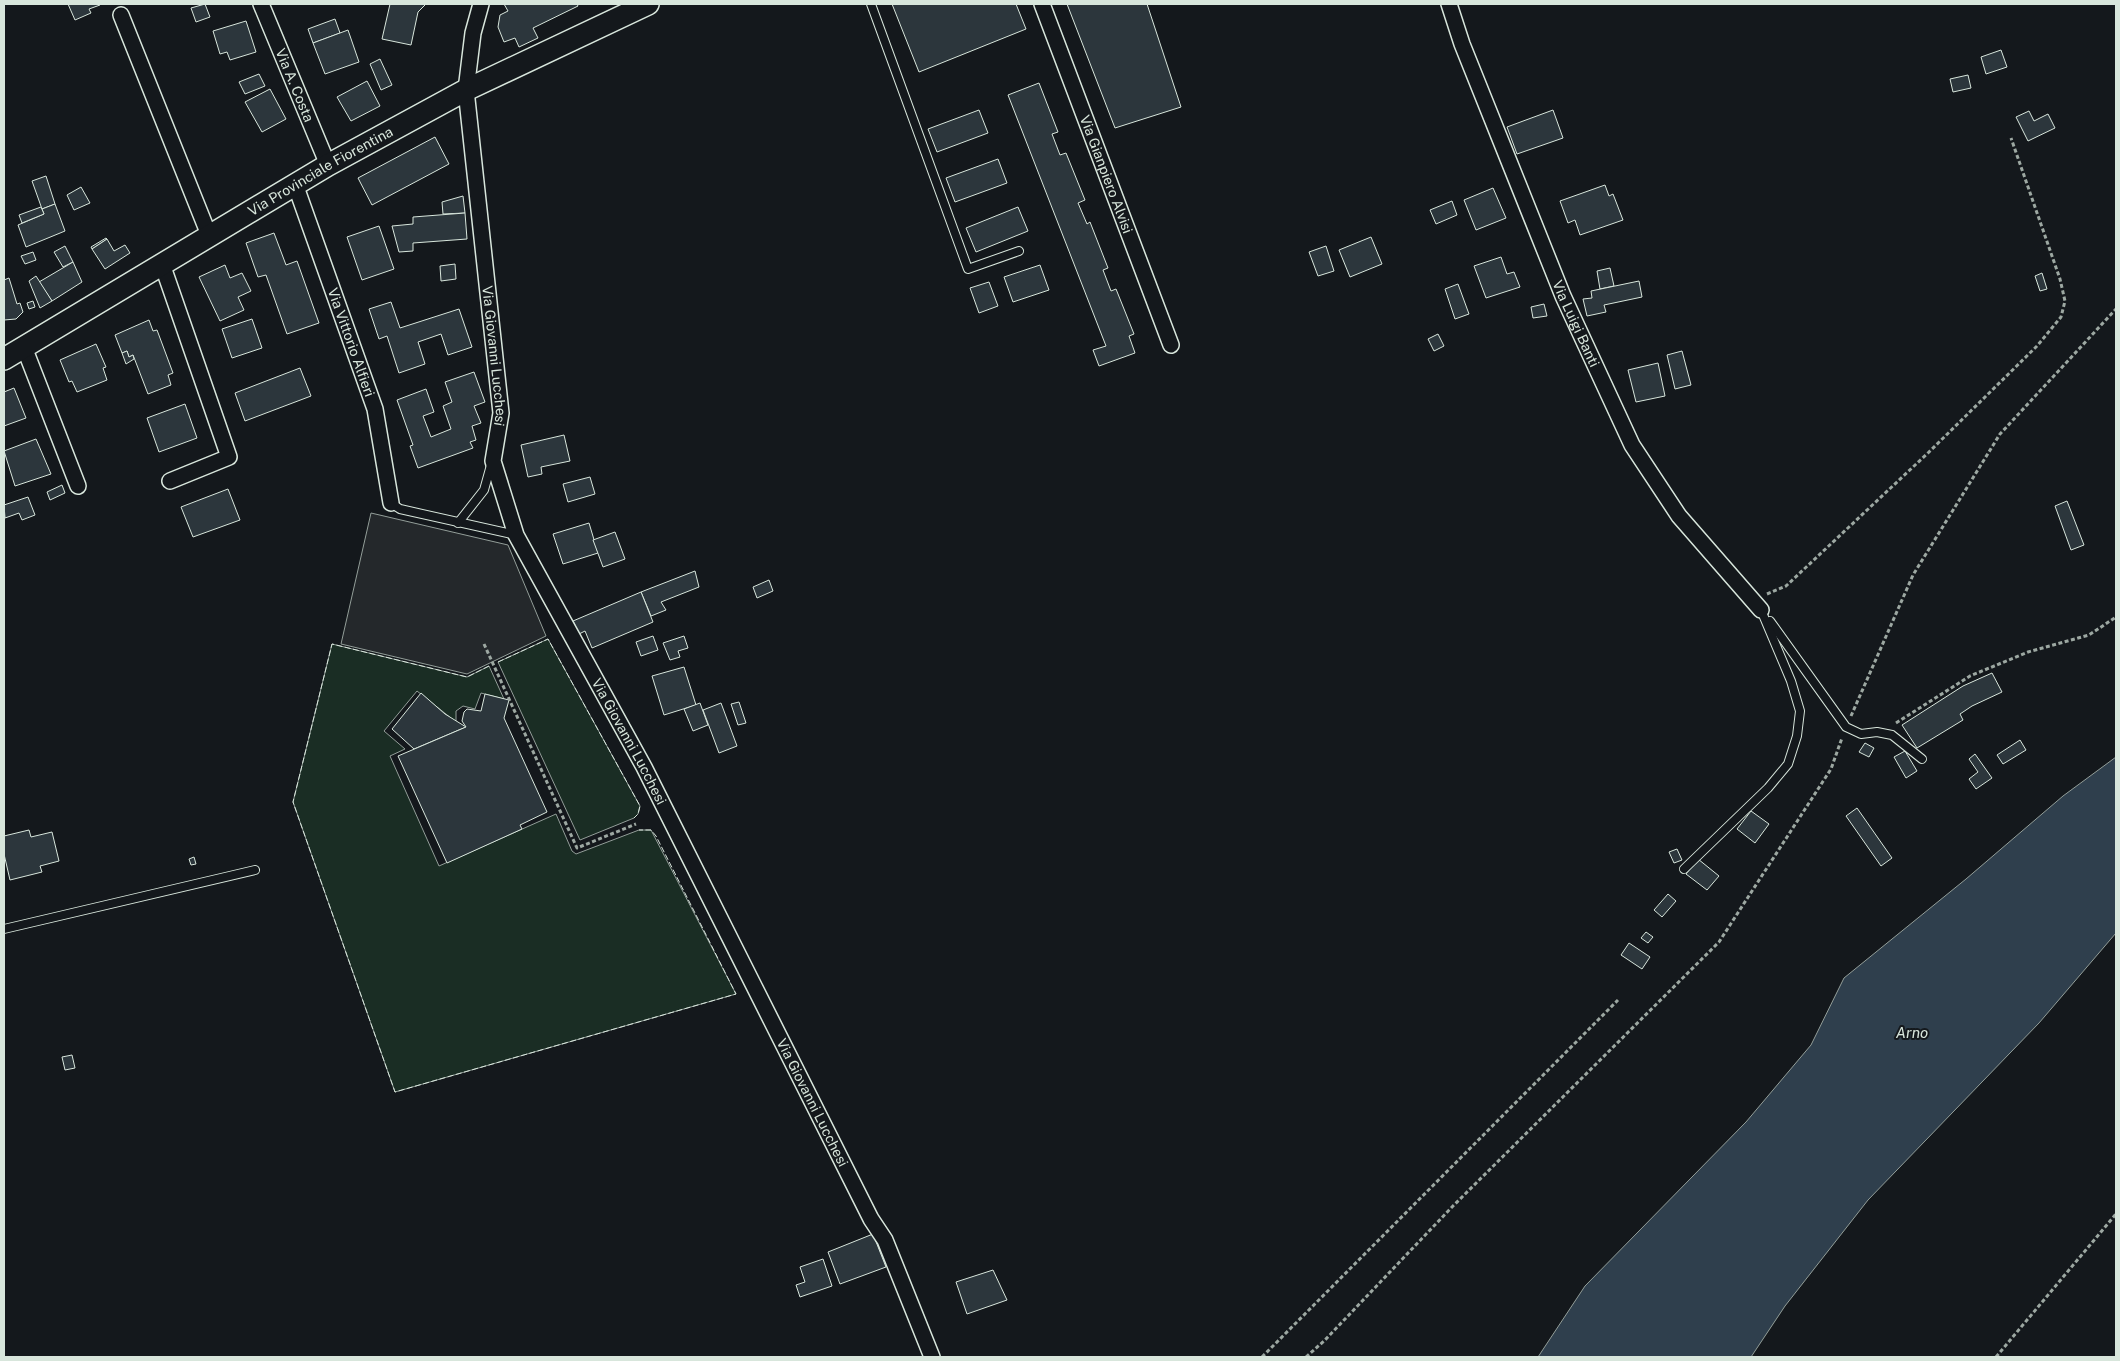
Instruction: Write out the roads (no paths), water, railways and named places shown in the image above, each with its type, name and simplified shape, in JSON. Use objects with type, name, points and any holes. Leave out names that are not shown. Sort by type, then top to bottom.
[{"type":"main road","name":"Via Provinciale Fiorentina","points":[[4,359],[328,165],[466,90],[648,4]]},
{"type":"street","name":"Via A. Costa","points":[[261,4],[328,165]]},
{"type":"street","name":"Via Giovanni Lucchesi","points":[[481,4],[473,33],[466,90],[501,414],[493,460],[516,535],[644,767],[871,1219],[885,1240],[932,1357]]},
{"type":"street","name":"Via Gianpiero Alvisi","points":[[1042,4],[1171,345]]},
{"type":"street","name":"Via Luigi Banti","points":[[1449,4],[1462,44],[1563,296],[1632,445],[1679,516],[1761,610]]},
{"type":"street","points":[[121,15],[209,235]]},
{"type":"street","name":"Via Vittorio Alfieri","points":[[295,184],[375,409],[391,503]]},
{"type":"street","points":[[162,264],[229,457],[170,481]]},
{"type":"street","points":[[24,347],[78,486]]},
{"type":"lane","points":[[871,4],[968,269],[1019,251]]},
{"type":"lane","points":[[458,523],[484,490],[493,460]]},
{"type":"lane","points":[[391,503],[400,508],[458,523],[516,535]]},
{"type":"lane","points":[[1761,610],[1846,727],[1861,734],[1877,732],[1892,734],[1922,759]]},
{"type":"lane","points":[[1684,869],[1768,788],[1788,764],[1797,736],[1800,711],[1792,681],[1761,610]]},
{"type":"lane","points":[[4,929],[255,870]]},
{"type":"water","name":"Arno","points":[[2116,757],[2116,933],[2039,1023],[1868,1200],[1785,1306],[1751,1357],[1538,1357],[1585,1286],[1746,1122],[1811,1045],[1844,978],[1966,879],[2063,796]]}]
